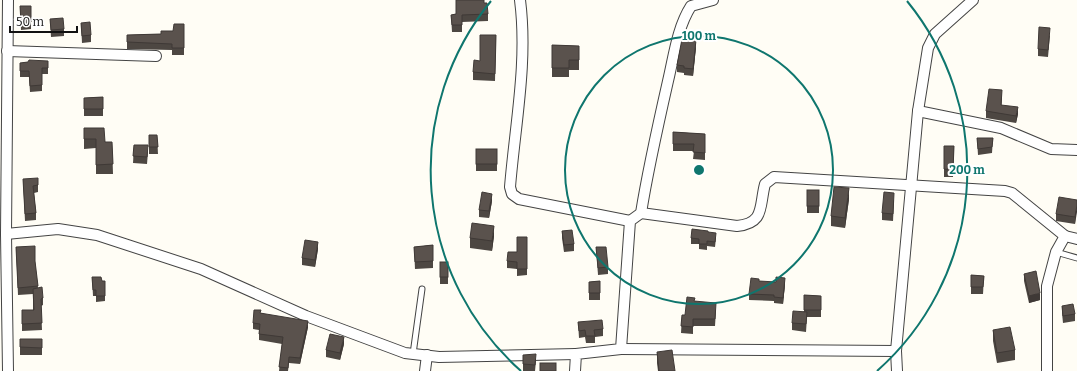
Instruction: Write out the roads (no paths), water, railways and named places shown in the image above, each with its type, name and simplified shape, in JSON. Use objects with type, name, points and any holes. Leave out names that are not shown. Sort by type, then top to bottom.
[{"type":"street","points":[[8,0],[4,103],[8,371]]},
{"type":"street","points":[[520,0],[524,27],[523,52],[511,179],[512,194],[519,199],[630,221],[641,213],[737,226],[749,225],[755,221],[759,214],[765,184],[774,177],[1012,192],[1065,236],[1077,239]]},
{"type":"street","points":[[641,213],[649,165],[684,18],[691,6],[714,0]]},
{"type":"street","points":[[897,371],[896,352],[918,111],[930,41],[935,34],[973,0]]},
{"type":"street","points":[[7,51],[156,56]]},
{"type":"street","points":[[918,111],[1001,128],[1051,149],[1077,150]]},
{"type":"street","points":[[621,349],[630,221]]},
{"type":"street","points":[[6,234],[58,229],[97,235],[201,269],[306,316],[399,351],[413,354],[439,357],[576,354],[621,349],[896,352]]},
{"type":"street","points":[[1047,371],[1047,286],[1056,252],[1065,236]]},
{"type":"street","points":[[575,371],[576,354]]},
{"type":"street","points":[[425,371],[426,355]]},
{"type":"lane","points":[[1056,252],[1077,258]]},
{"type":"lane","points":[[413,354],[422,289]]}]
